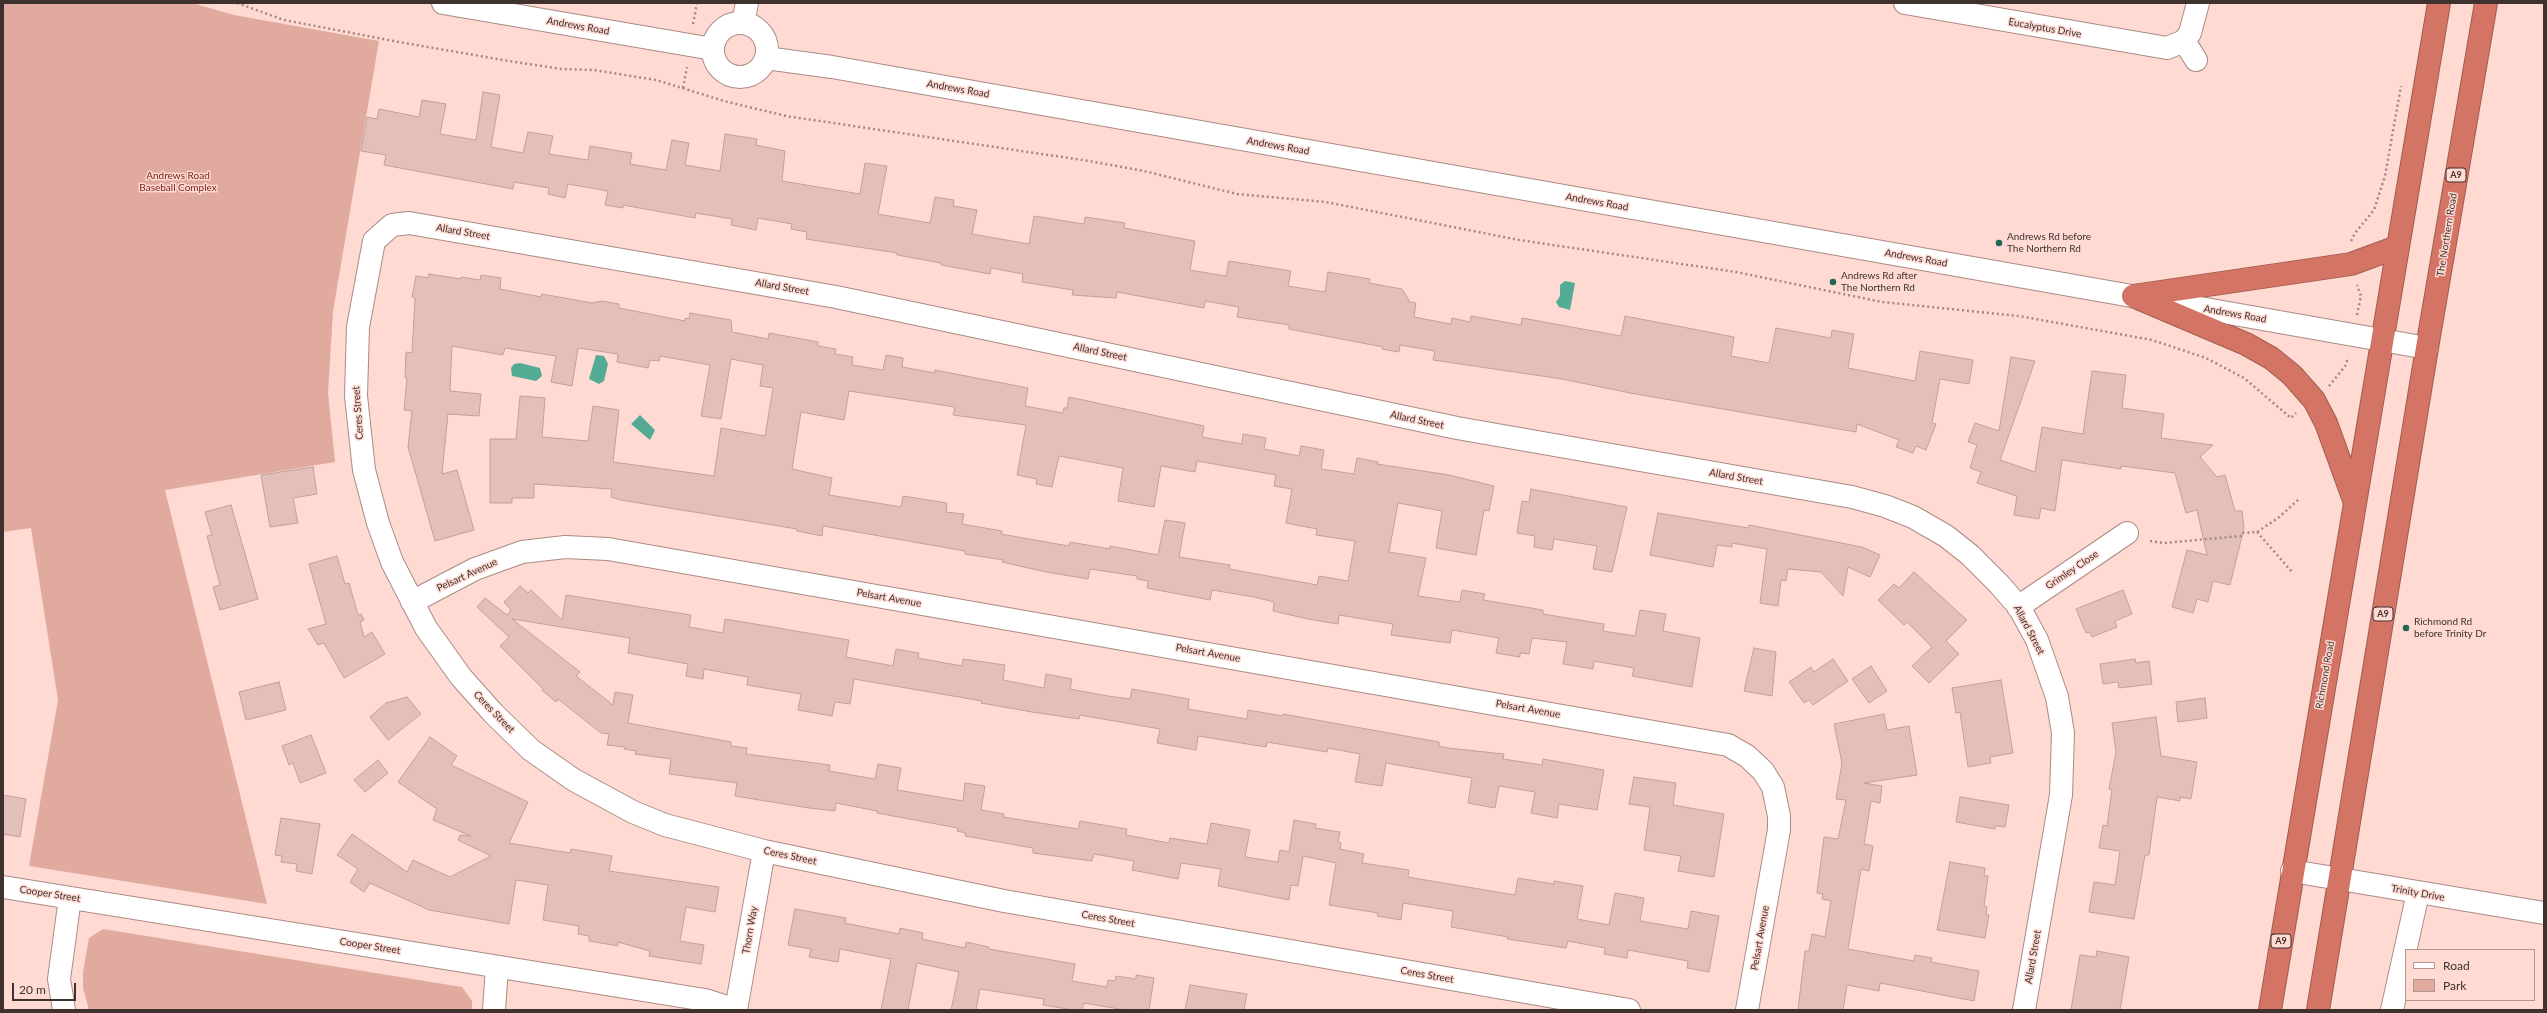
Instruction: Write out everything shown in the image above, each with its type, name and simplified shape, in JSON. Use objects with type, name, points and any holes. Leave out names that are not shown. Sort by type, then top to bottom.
[{"type":"highway","name":"A9","points":[[2381,340],[2439,3]]},
{"type":"highway","name":"The Northern Road","points":[[2426,348],[2486,3]]},
{"type":"highway","points":[[2133,296],[2351,264],[2397,247]]},
{"type":"highway","points":[[2133,296],[2246,344],[2270,358],[2292,375],[2314,400],[2326,423],[2355,502]]},
{"type":"highway","name":"Richmond Road","points":[[2270,1010],[2381,340]]},
{"type":"highway","name":"A9","points":[[2318,1010],[2426,348]]},
{"type":"street","name":"Andrews Road","points":[[443,3],[713,49]]},
{"type":"street","name":"Eucalyptus Drive","points":[[1905,3],[2155,47],[2167,48],[2184,41]]},
{"type":"street","points":[[2196,60],[2184,41],[2194,24],[2198,3]]},
{"type":"street","points":[[745,13],[751,25],[763,35],[767,42],[766,58],[762,66],[748,76],[731,76],[718,66],[713,49],[714,40],[722,30],[734,23],[745,13]]},
{"type":"street","name":"Andrews Road","points":[[766,58],[832,67],[2426,348]]},
{"type":"street","name":"Allard Street","points":[[378,235],[392,225],[409,223],[828,295],[1457,428],[1868,501],[1913,517],[1946,536],[1981,565],[2018,607],[2037,640],[2052,677],[2061,718],[2063,751],[2061,795],[2024,1010]]},
{"type":"street","name":"Ceres Street","points":[[378,235],[371,248],[358,327],[356,380],[357,421],[364,470],[378,523],[392,562],[426,628],[461,676],[493,713],[548,762],[606,798],[665,825],[764,851],[1004,901],[1629,1010]]},
{"type":"street","name":"Grimley Close","points":[[2018,607],[2127,533]]},
{"type":"street","name":"Pelsart Avenue","points":[[412,602],[475,569],[522,552],[565,547],[608,549],[1728,745],[1747,756],[1763,771],[1773,787],[1779,816],[1779,830],[1747,1010]]},
{"type":"street","name":"Thorn Way","points":[[736,1010],[764,851]]},
{"type":"street","name":"Trinity Drive","points":[[2292,872],[2544,913]]},
{"type":"street","name":"Cooper Street","points":[[3,887],[705,1000],[736,1010]]},
{"type":"street","points":[[2406,949],[2418,893]]},
{"type":"street","points":[[64,1010],[59,979],[70,898]]},
{"type":"street","points":[[2392,1010],[2405,952]]},
{"type":"street","points":[[494,1010],[497,967]]},
{"type":"path","points":[[237,3],[284,20],[503,60],[623,74],[683,88],[786,116],[1090,161],[1144,171],[1237,194],[1326,202],[1519,240],[1736,272],[1882,302],[2019,316],[2152,340],[2206,358],[2244,378],[2292,418]]},
{"type":"path","points":[[694,22],[697,3]]},
{"type":"path","points":[[683,88],[688,64]]},
{"type":"path","points":[[2328,388],[2346,365],[2361,296],[2346,252],[2355,233],[2374,210],[2385,176],[2402,82]]},
{"type":"path","points":[[2150,541],[2164,543],[2233,537],[2241,536],[2242,533],[2257,532],[2278,518],[2299,499]]},
{"type":"path","points":[[2257,532],[2293,573]]},
{"type":"green space","name":"Andrews Road Baseball Complex","points":[[3,3],[192,3],[234,15],[379,41],[333,311],[328,393],[335,462],[165,490],[267,904],[29,866],[58,700],[31,528],[3,532]]},
{"type":"green space","points":[[103,929],[462,987],[472,1001],[472,1010],[89,1010],[83,988],[83,972],[89,938]]},
{"type":"water","points":[[1565,281],[1575,283],[1570,310],[1559,307],[1556,302],[1560,296],[1560,285]]},
{"type":"water","points":[[596,355],[604,356],[608,364],[604,381],[599,384],[589,379]]},
{"type":"water","points":[[520,363],[540,368],[542,376],[536,381],[512,376],[511,368],[514,364]]},
{"type":"water","points":[[640,415],[655,430],[650,440],[631,424]]},
{"type":"building","points":[[483,92],[500,95],[491,147],[523,153],[528,132],[553,136],[549,154],[588,160],[590,146],[632,153],[630,164],[666,170],[672,140],[689,143],[685,165],[720,171],[725,134],[757,139],[756,145],[785,151],[782,181],[860,194],[865,163],[887,166],[878,214],[930,223],[935,197],[954,200],[953,206],[977,210],[972,234],[1029,244],[1034,216],[1084,224],[1085,217],[1125,223],[1124,228],[1195,241],[1190,270],[1226,276],[1229,261],[1291,271],[1288,286],[1325,292],[1328,272],[1370,279],[1369,283],[1402,289],[1410,302],[1416,303],[1414,317],[1451,324],[1452,318],[1470,322],[1471,316],[1521,325],[1522,318],[1621,336],[1625,316],[1734,337],[1731,356],[1769,363],[1776,328],[1831,338],[1832,330],[1854,334],[1848,368],[1915,381],[1920,351],[1973,360],[1969,384],[1940,379],[1932,423],[1936,424],[1926,450],[1916,446],[1913,453],[1896,447],[1899,440],[1857,424],[1856,432],[1630,393],[1562,379],[1433,360],[1435,351],[1400,345],[1399,352],[1382,349],[1383,347],[1289,329],[1289,325],[1237,317],[1239,307],[1205,301],[1204,308],[1117,292],[1116,298],[1072,295],[1073,290],[1022,282],[1023,274],[991,268],[990,274],[941,265],[941,263],[897,255],[897,253],[806,239],[807,232],[791,229],[792,224],[758,218],[756,230],[731,225],[732,219],[696,213],[695,218],[623,205],[623,208],[605,205],[608,191],[568,184],[565,198],[548,194],[549,188],[514,182],[513,189],[384,165],[386,155],[361,151],[367,117],[377,119],[379,109],[419,117],[422,100],[446,104],[440,134],[476,140]]},
{"type":"building","points":[[429,274],[461,279],[461,277],[480,280],[481,275],[501,278],[500,289],[541,297],[542,294],[592,303],[602,301],[619,304],[619,308],[685,321],[685,318],[689,319],[690,313],[731,320],[732,332],[768,339],[769,333],[818,342],[818,346],[836,349],[835,354],[853,357],[852,365],[883,370],[886,355],[903,358],[902,367],[935,373],[935,370],[1028,388],[1025,406],[1063,413],[1064,408],[1067,408],[1069,397],[1204,426],[1202,437],[1242,444],[1243,434],[1266,438],[1264,449],[1299,456],[1301,446],[1324,450],[1321,469],[1354,474],[1357,458],[1378,462],[1377,464],[1449,475],[1494,486],[1489,511],[1484,510],[1476,555],[1436,548],[1442,511],[1398,503],[1389,552],[1426,558],[1418,596],[1460,602],[1462,590],[1485,594],[1483,600],[1543,610],[1543,614],[1604,624],[1603,631],[1635,636],[1640,610],[1666,614],[1663,631],[1700,638],[1692,687],[1632,676],[1634,668],[1594,661],[1593,669],[1563,664],[1567,642],[1532,638],[1529,654],[1520,653],[1520,657],[1496,653],[1499,638],[1452,630],[1450,643],[1391,635],[1393,624],[1339,615],[1338,624],[1308,619],[1273,611],[1274,602],[1254,597],[1212,590],[1210,600],[1147,588],[1148,581],[1137,579],[1137,576],[1090,569],[1088,579],[1046,572],[1002,562],[1003,560],[965,554],[965,551],[823,526],[822,536],[797,531],[797,529],[621,500],[611,497],[612,489],[534,484],[534,498],[512,498],[512,503],[490,503],[490,439],[516,439],[520,396],[545,398],[542,437],[588,441],[593,406],[619,410],[613,462],[714,476],[721,428],[765,436],[773,388],[760,386],[763,365],[731,359],[721,419],[701,416],[710,365],[660,356],[659,361],[650,360],[648,368],[617,362],[618,354],[578,348],[572,386],[551,382],[556,356],[505,348],[503,355],[452,346],[450,391],[481,394],[479,416],[448,414],[442,474],[457,470],[474,530],[435,541],[408,447],[412,411],[404,410],[407,378],[405,378],[406,352],[412,353],[415,298],[412,297],[416,276],[428,278]],"holes":[[[849,391],[955,407],[953,415],[1026,425],[1017,475],[1037,479],[1036,484],[1052,487],[1059,456],[1123,468],[1118,501],[1154,507],[1161,466],[1195,472],[1197,461],[1276,475],[1274,486],[1292,489],[1286,523],[1317,529],[1316,535],[1355,541],[1348,581],[1319,576],[1317,585],[1229,569],[1230,565],[1179,557],[1185,523],[1165,520],[1158,555],[1110,546],[1110,549],[1070,542],[1069,546],[1001,534],[1002,531],[962,524],[964,514],[946,512],[947,503],[903,496],[901,507],[829,495],[832,478],[792,469],[801,412],[844,420]]]},
{"type":"building","points":[[2011,357],[2035,361],[2000,460],[2035,472],[2042,427],[2083,434],[2092,371],[2126,375],[2122,408],[2164,414],[2161,438],[2213,445],[2200,457],[2217,477],[2225,475],[2235,511],[2242,511],[2244,528],[2230,585],[2213,581],[2208,602],[2197,599],[2193,613],[2172,607],[2187,550],[2207,555],[2197,510],[2186,513],[2175,473],[2121,466],[2121,469],[2062,460],[2055,511],[2041,508],[2039,519],[2014,515],[2017,496],[1977,483],[1981,472],[1970,468],[1977,445],[1968,442],[1975,423],[1999,431]]},
{"type":"building","points":[[313,467],[317,494],[293,498],[298,523],[270,527],[261,475]]},
{"type":"building","points":[[1531,489],[1627,507],[1612,572],[1593,569],[1597,546],[1554,539],[1552,550],[1534,547],[1535,536],[1517,533],[1522,501],[1529,502]]},
{"type":"building","points":[[231,505],[258,599],[220,610],[213,587],[220,585],[207,536],[212,535],[205,512]]},
{"type":"building","points":[[1658,513],[1748,528],[1749,525],[1862,547],[1880,555],[1870,577],[1848,567],[1843,596],[1821,572],[1788,569],[1786,581],[1781,580],[1778,606],[1760,603],[1767,549],[1732,543],[1732,547],[1717,545],[1713,567],[1650,555]]},
{"type":"building","points":[[337,556],[345,584],[349,583],[358,615],[361,614],[364,620],[360,622],[364,637],[372,632],[385,654],[344,678],[324,643],[318,645],[308,629],[326,624],[309,564]]},
{"type":"building","points":[[1914,572],[1967,620],[1946,641],[1959,654],[1929,683],[1912,666],[1932,647],[1907,622],[1904,625],[1878,600],[1894,584],[1899,588]]},
{"type":"building","points":[[520,586],[528,593],[531,590],[562,620],[566,595],[691,615],[689,627],[723,633],[725,619],[849,640],[846,657],[893,666],[896,649],[919,653],[918,658],[962,666],[963,659],[1005,665],[1003,680],[1044,688],[1046,674],[1072,679],[1070,689],[1108,696],[1130,699],[1132,689],[1189,699],[1188,709],[1247,719],[1248,710],[1283,716],[1283,714],[1439,742],[1439,746],[1448,748],[1504,754],[1503,759],[1542,765],[1543,759],[1604,770],[1597,810],[1559,804],[1557,818],[1531,813],[1535,792],[1499,786],[1495,808],[1468,803],[1472,778],[1386,763],[1382,786],[1355,782],[1360,754],[1328,748],[1327,752],[1267,742],[1266,747],[1198,736],[1196,750],[1157,743],[1160,729],[1080,715],[1079,719],[1032,712],[981,703],[982,701],[854,679],[850,704],[835,702],[832,716],[798,710],[801,694],[747,685],[748,677],[704,669],[703,679],[686,676],[688,664],[628,653],[630,638],[512,619],[580,672],[576,676],[613,705],[615,692],[633,695],[628,723],[731,742],[731,746],[747,748],[746,754],[830,765],[829,771],[875,779],[878,764],[901,768],[897,790],[963,801],[965,783],[985,786],[981,810],[1004,814],[1003,817],[1078,829],[1080,821],[1127,829],[1126,835],[1169,843],[1170,838],[1207,844],[1211,823],[1250,830],[1245,857],[1278,862],[1280,850],[1289,852],[1294,820],[1316,824],[1315,828],[1340,832],[1338,842],[1341,843],[1340,849],[1364,854],[1362,863],[1409,870],[1408,877],[1515,895],[1518,878],[1554,884],[1554,881],[1583,886],[1577,919],[1609,925],[1615,893],[1644,898],[1640,921],[1688,929],[1691,911],[1719,916],[1709,972],[1687,968],[1688,961],[1628,950],[1627,958],[1604,954],[1605,948],[1568,941],[1566,948],[1507,939],[1508,937],[1451,927],[1453,911],[1403,903],[1401,920],[1377,916],[1378,913],[1329,905],[1336,863],[1303,856],[1298,886],[1291,885],[1289,900],[1218,886],[1221,869],[1181,863],[1178,879],[1132,870],[1134,861],[1094,854],[1092,861],[1033,853],[1033,848],[965,836],[966,833],[957,831],[958,828],[877,813],[877,811],[836,803],[835,811],[735,796],[737,783],[669,774],[671,759],[635,754],[636,751],[624,749],[625,747],[607,745],[609,734],[601,733],[558,699],[556,702],[542,690],[543,689],[500,646],[509,637],[477,607],[485,598],[507,615],[511,610],[504,602]]},
{"type":"building","points":[[2123,590],[2132,614],[2115,621],[2117,627],[2092,637],[2090,632],[2086,633],[2076,609]]},
{"type":"building","points":[[1754,648],[1776,652],[1772,696],[1744,691]]},
{"type":"building","points":[[1833,659],[1848,681],[1813,705],[1809,700],[1804,703],[1789,682],[1811,667],[1814,672]]},
{"type":"building","points":[[2135,659],[2136,663],[2149,661],[2152,684],[2119,688],[2118,682],[2103,684],[2100,664]]},
{"type":"building","points":[[1871,666],[1887,691],[1869,703],[1852,679]]},
{"type":"building","points":[[2001,680],[2013,753],[1990,757],[1991,763],[1968,767],[1960,712],[1956,713],[1952,688]]},
{"type":"building","points":[[279,682],[286,710],[246,720],[239,692]]},
{"type":"building","points":[[407,697],[421,714],[388,740],[370,717],[386,703]]},
{"type":"building","points":[[2205,698],[2207,718],[2178,722],[2176,702]]},
{"type":"building","points":[[1884,714],[1887,730],[1909,726],[1917,775],[1864,783],[1882,786],[1880,803],[1871,801],[1864,844],[1873,846],[1869,871],[1861,869],[1848,949],[1914,961],[1915,955],[1932,958],[1931,962],[1979,971],[1974,1001],[1880,983],[1879,991],[1847,985],[1843,1010],[1798,1010],[1805,951],[1809,951],[1812,934],[1825,937],[1831,901],[1822,899],[1823,894],[1817,893],[1824,837],[1838,839],[1846,800],[1836,799],[1842,763],[1834,724]]},
{"type":"building","points":[[2156,717],[2161,756],[2197,762],[2191,799],[2180,797],[2180,801],[2157,797],[2149,855],[2145,855],[2134,919],[2089,912],[2094,882],[2115,885],[2120,851],[2099,848],[2103,825],[2107,826],[2112,789],[2109,789],[2116,752],[2112,723]]},
{"type":"building","points":[[311,735],[326,773],[300,783],[293,763],[289,765],[282,746]]},
{"type":"building","points":[[430,737],[457,756],[451,765],[528,802],[509,843],[570,853],[571,849],[612,856],[609,871],[719,887],[715,912],[686,907],[680,941],[704,945],[701,964],[649,956],[650,951],[618,942],[618,946],[589,941],[589,936],[578,934],[579,926],[543,920],[548,885],[516,880],[509,924],[429,910],[370,883],[364,892],[350,882],[358,869],[337,855],[352,834],[407,872],[413,860],[450,877],[491,856],[458,840],[460,835],[471,836],[433,820],[437,809],[398,782]]},
{"type":"building","points":[[378,760],[388,773],[365,792],[354,780]]},
{"type":"building","points":[[1634,777],[1676,783],[1673,805],[1724,814],[1714,877],[1678,871],[1681,856],[1644,850],[1650,807],[1629,804]]},
{"type":"building","points":[[3,795],[26,799],[20,837],[3,834]]},
{"type":"building","points":[[1960,797],[2009,805],[2005,827],[1995,826],[1995,829],[1956,822]]},
{"type":"building","points":[[281,818],[320,824],[312,874],[296,871],[297,864],[281,862],[282,856],[275,855]]},
{"type":"building","points":[[1950,862],[1985,868],[1984,876],[1988,876],[1984,906],[1987,907],[1986,915],[1989,915],[1985,938],[1937,930]]},
{"type":"building","points":[[795,909],[846,918],[845,923],[899,934],[900,928],[923,933],[922,939],[965,948],[966,942],[989,947],[989,949],[1075,964],[1072,981],[1107,987],[1108,980],[1115,981],[1116,976],[1136,979],[1136,975],[1154,978],[1149,1010],[1125,1010],[1084,1003],[1082,1010],[1074,1010],[1043,1005],[1044,999],[980,989],[976,1010],[951,1010],[959,972],[917,963],[908,1010],[881,1010],[891,959],[840,949],[838,962],[809,957],[811,949],[788,945]]},
{"type":"building","points":[[2097,951],[2129,957],[2120,1010],[2071,1010],[2080,955],[2096,957]]},
{"type":"building","points":[[1190,985],[1247,994],[1244,1010],[1185,1010]]},
{"type":"place","name":"Andrews Rd before The Northern Rd","points":[[1999,243]]},
{"type":"place","name":"Andrews Rd after The Northern Rd","points":[[1833,282]]},
{"type":"place","name":"Richmond Rd before Trinity Dr","points":[[2406,628]]}]
